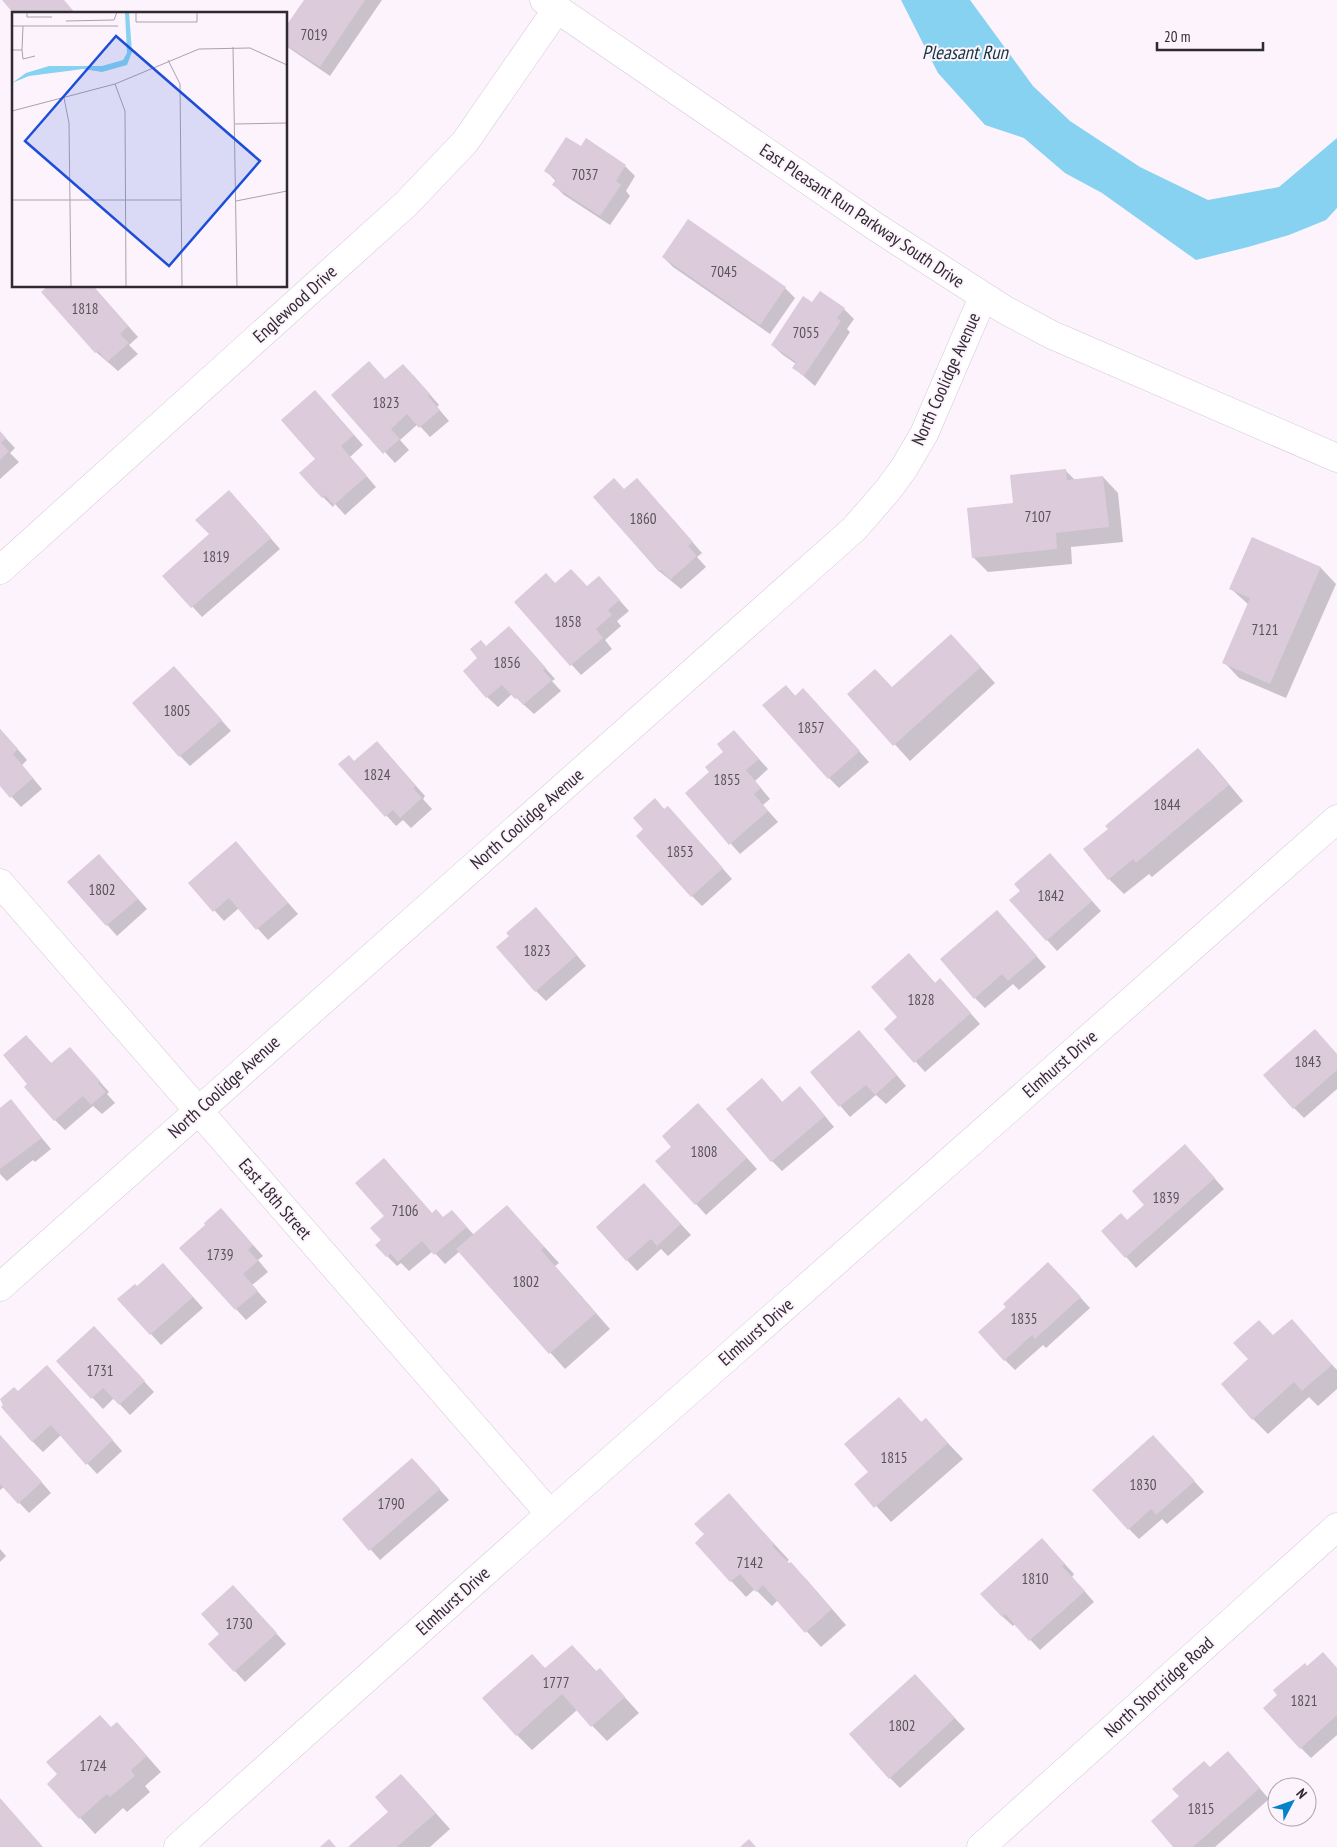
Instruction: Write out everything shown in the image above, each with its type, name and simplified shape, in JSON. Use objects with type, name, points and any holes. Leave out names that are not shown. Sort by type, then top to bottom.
[{"type":"street","name":"East Pleasant Run Parkway South Drive","points":[[550,4],[879,229],[983,297],[1052,335],[1337,458]]},
{"type":"street","name":"Englewood Drive","points":[[0,570],[406,204],[465,142],[550,4]]},
{"type":"street","name":"North Coolidge Avenue","points":[[0,1287],[197,1110],[854,529],[899,475],[924,434],[983,297]]},
{"type":"street","name":"Elmhurst Drive","points":[[178,1847],[550,1514],[1337,819]]},
{"type":"street","name":"East 18th Street","points":[[0,883],[550,1514]]},
{"type":"street","name":"North Shortridge Road","points":[[980,1847],[1337,1527]]},
{"type":"water","name":"Pleasant Run","points":[[901,0],[970,0],[1033,86],[1070,121],[1140,167],[1208,200],[1279,187],[1337,138],[1337,208],[1326,220],[1289,235],[1196,260],[1102,193],[1065,173],[1024,138],[985,125],[938,73]]},
{"type":"building","points":[[2,0],[64,0],[74,12],[12,12]]},
{"type":"building","points":[[304,0],[365,0],[320,67],[288,46],[288,23]]},
{"type":"building","points":[[566,137],[581,146],[586,138],[626,165],[616,181],[621,185],[600,216],[552,185],[556,179],[544,171]]},
{"type":"building","points":[[688,219],[786,287],[760,325],[662,257]]},
{"type":"building","points":[[46,288],[95,288],[128,326],[120,334],[129,343],[107,362],[98,351],[95,353],[41,292]]},
{"type":"building","points":[[820,291],[845,308],[837,318],[841,321],[804,376],[792,368],[796,362],[771,345],[803,296],[812,302]]},
{"type":"building","points":[[369,361],[385,379],[403,364],[430,394],[428,396],[440,410],[419,428],[407,414],[391,429],[400,439],[383,454],[331,395]]},
{"type":"building","points":[[315,390],[354,435],[341,446],[367,476],[334,505],[325,495],[322,498],[299,473],[315,459],[281,420]]},
{"type":"building","points":[[0,431],[6,438],[1,443],[9,451],[0,460]]},
{"type":"building","points":[[1066,469],[1067,480],[1103,476],[1109,527],[1056,533],[1057,549],[972,558],[967,508],[1013,503],[1010,475]]},
{"type":"building","points":[[614,478],[624,489],[637,478],[693,542],[688,546],[697,556],[670,580],[661,570],[659,572],[593,497]]},
{"type":"building","points":[[229,490],[271,538],[191,608],[162,576],[209,534],[195,520]]},
{"type":"building","points":[[1252,537],[1321,567],[1270,684],[1222,663],[1250,598],[1229,589]]},
{"type":"building","points":[[571,569],[587,586],[599,576],[620,600],[608,610],[612,615],[596,629],[603,638],[570,666],[514,602],[546,573],[555,583]]},
{"type":"building","points":[[509,626],[546,668],[543,670],[552,680],[523,705],[502,685],[486,698],[463,671],[477,658],[470,649],[481,640],[486,646]]},
{"type":"building","points":[[951,634],[981,667],[893,746],[847,694],[875,669],[892,687]]},
{"type":"building","points":[[174,666],[222,720],[179,757],[132,703]]},
{"type":"building","points":[[786,685],[795,696],[803,688],[860,751],[828,779],[762,705]]},
{"type":"building","points":[[0,729],[18,749],[13,754],[33,778],[10,798],[0,786]]},
{"type":"building","points":[[734,730],[759,759],[746,770],[761,788],[754,794],[768,811],[729,845],[685,793],[709,772],[705,767],[723,752],[717,744]]},
{"type":"building","points":[[377,741],[416,786],[413,788],[422,798],[400,818],[393,810],[385,817],[338,764],[349,755],[354,761]]},
{"type":"building","points":[[1198,748],[1229,785],[1136,863],[1133,859],[1108,880],[1083,849],[1108,829],[1105,826]]},
{"type":"building","points":[[655,798],[664,809],[668,806],[723,868],[691,897],[636,836],[643,829],[633,818]]},
{"type":"building","points":[[236,841],[288,903],[256,930],[229,898],[213,912],[188,883]]},
{"type":"building","points":[[1050,853],[1092,901],[1046,941],[1009,900],[1020,891],[1014,884]]},
{"type":"building","points":[[99,854],[138,899],[106,926],[67,882]]},
{"type":"building","points":[[536,907],[577,955],[535,992],[496,947],[509,936],[506,933]]},
{"type":"building","points":[[997,910],[1037,956],[1008,981],[1002,974],[974,999],[940,959]]},
{"type":"building","points":[[909,953],[935,983],[940,978],[971,1013],[914,1063],[884,1029],[897,1017],[871,987]]},
{"type":"building","points":[[1315,1029],[1337,1054],[1337,1070],[1293,1109],[1263,1075]]},
{"type":"building","points":[[859,1030],[897,1075],[875,1095],[866,1085],[839,1107],[810,1072]]},
{"type":"building","points":[[26,1035],[51,1063],[70,1047],[100,1081],[98,1083],[106,1092],[91,1105],[83,1096],[54,1121],[24,1087],[27,1084],[3,1055]]},
{"type":"building","points":[[762,1078],[782,1102],[800,1086],[825,1116],[771,1162],[726,1109]]},
{"type":"building","points":[[11,1099],[42,1138],[0,1169],[0,1108]]},
{"type":"building","points":[[698,1103],[747,1158],[695,1205],[655,1161],[671,1147],[662,1136]]},
{"type":"building","points":[[1185,1144],[1215,1178],[1125,1258],[1101,1231],[1121,1213],[1127,1220],[1144,1205],[1132,1191]]},
{"type":"building","points":[[384,1158],[432,1213],[436,1209],[443,1217],[452,1210],[467,1227],[434,1255],[422,1241],[398,1262],[390,1253],[386,1257],[375,1245],[381,1240],[370,1228],[384,1216],[355,1183]]},
{"type":"building","points":[[644,1183],[681,1224],[657,1246],[651,1239],[626,1261],[596,1227]]},
{"type":"building","points":[[507,1205],[544,1247],[541,1250],[596,1313],[549,1354],[456,1249]]},
{"type":"building","points":[[221,1208],[253,1245],[248,1250],[258,1261],[243,1274],[258,1291],[235,1310],[179,1248]]},
{"type":"building","points":[[1048,1262],[1081,1297],[1035,1339],[1032,1335],[1004,1361],[978,1332],[1006,1307],[1003,1304]]},
{"type":"building","points":[[163,1263],[193,1297],[150,1335],[117,1299],[135,1284],[137,1286]]},
{"type":"building","points":[[1292,1319],[1332,1365],[1302,1391],[1294,1382],[1252,1420],[1221,1384],[1248,1359],[1233,1343],[1259,1320],[1273,1335]]},
{"type":"building","points":[[94,1326],[145,1381],[119,1405],[103,1388],[91,1399],[56,1361]]},
{"type":"building","points":[[47,1365],[113,1440],[86,1465],[51,1425],[32,1442],[1,1407],[3,1405],[0,1399],[14,1387],[18,1391]]},
{"type":"building","points":[[899,1397],[921,1422],[926,1418],[948,1443],[874,1508],[854,1484],[868,1472],[844,1444]]},
{"type":"building","points":[[0,1435],[42,1482],[18,1504],[0,1484]]},
{"type":"building","points":[[1153,1435],[1195,1481],[1156,1515],[1151,1509],[1128,1530],[1092,1490]]},
{"type":"building","points":[[412,1458],[440,1489],[369,1551],[342,1519]]},
{"type":"building","points":[[729,1493],[774,1544],[772,1546],[789,1563],[791,1562],[832,1609],[805,1633],[763,1585],[756,1592],[740,1574],[730,1582],[695,1543],[704,1534],[694,1524]]},
{"type":"building","points":[[1042,1538],[1065,1564],[1062,1566],[1085,1591],[1029,1641],[1005,1614],[1002,1617],[980,1594]]},
{"type":"building","points":[[233,1585],[277,1633],[234,1672],[208,1644],[219,1634],[201,1614]]},
{"type":"building","points":[[572,1645],[596,1671],[600,1668],[625,1697],[591,1727],[562,1694],[516,1736],[482,1698],[532,1654],[545,1668]]},
{"type":"building","points":[[1323,1652],[1337,1668],[1337,1715],[1300,1749],[1263,1708],[1277,1695],[1273,1690],[1305,1663],[1307,1666]]},
{"type":"building","points":[[915,1674],[955,1718],[889,1779],[849,1734]]},
{"type":"building","points":[[100,1715],[111,1727],[117,1722],[147,1756],[131,1770],[135,1776],[110,1797],[107,1794],[79,1819],[47,1784],[57,1774],[46,1762]]},
{"type":"building","points":[[1228,1751],[1260,1788],[1193,1847],[1173,1847],[1151,1821],[1179,1796],[1172,1789],[1204,1761],[1210,1767]]},
{"type":"building","points":[[401,1774],[436,1813],[397,1847],[348,1847],[388,1812],[375,1797]]},
{"type":"building","points":[[0,1798],[43,1847],[0,1847]]},
{"type":"building","points":[[329,1839],[336,1847],[320,1847]]},
{"type":"building","points":[[749,1839],[756,1847],[740,1847]]}]
